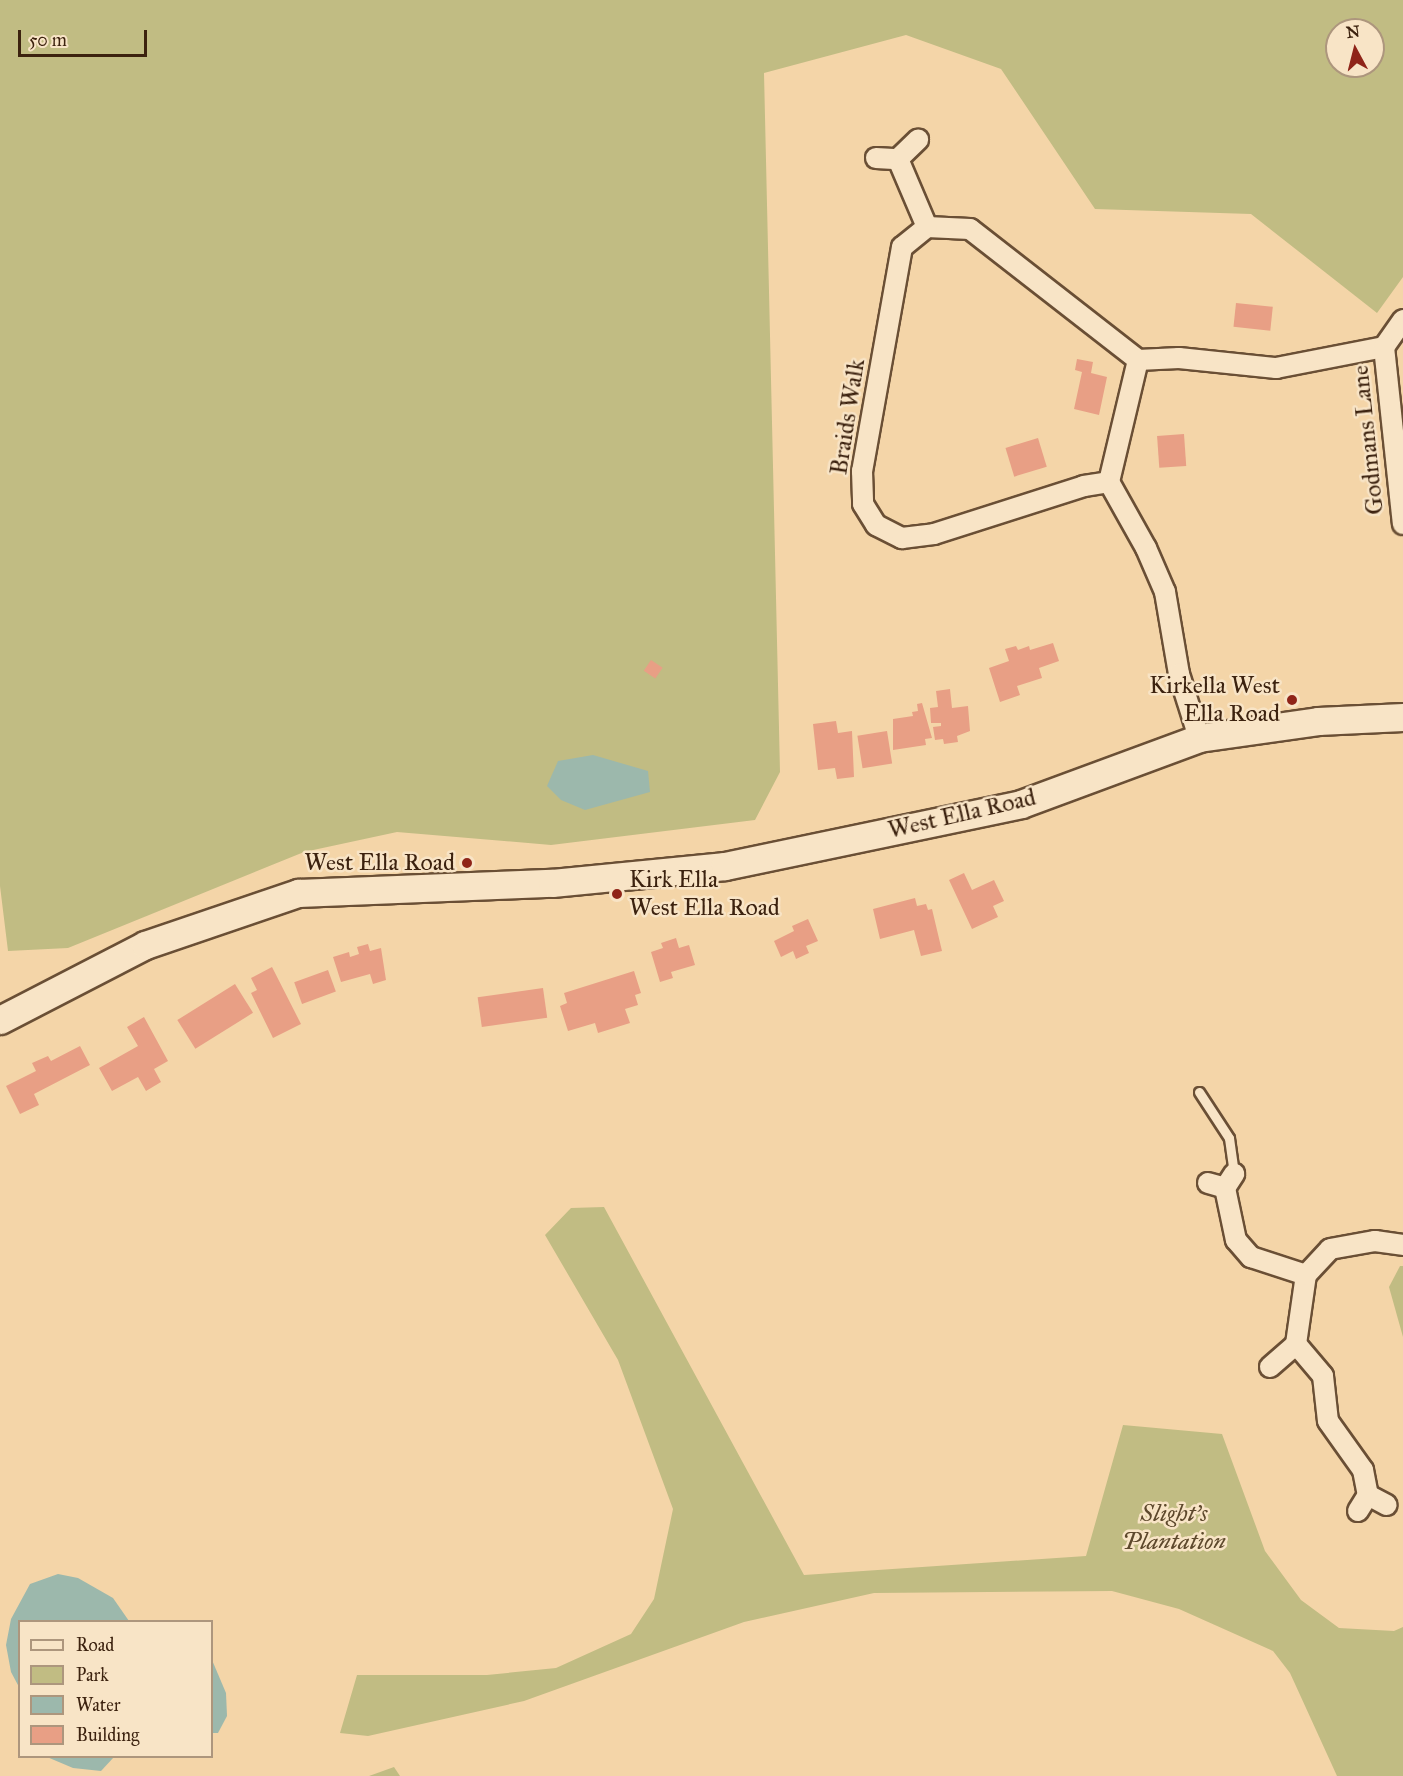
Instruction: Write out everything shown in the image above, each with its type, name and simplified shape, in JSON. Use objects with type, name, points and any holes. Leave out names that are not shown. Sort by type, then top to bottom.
[{"type":"street","points":[[876,158],[898,159],[918,140]]},
{"type":"street","points":[[898,159],[927,227],[970,229],[1138,360],[1179,358],[1276,368],[1384,347]]},
{"type":"street","name":"Braids Walk","points":[[927,227],[902,247],[862,471],[863,504],[876,525],[902,538],[934,534],[1084,486],[1109,483]]},
{"type":"street","name":"Godmans Lane","points":[[1403,320],[1384,347],[1403,524]]},
{"type":"street","points":[[1138,360],[1109,483],[1146,548],[1165,592],[1179,674],[1199,738]]},
{"type":"street","name":"West Ella Road","points":[[0,1020],[145,945],[298,893],[552,883],[725,866],[1021,804],[1199,738],[1318,721],[1403,717]]},
{"type":"street","points":[[1223,1182],[1236,1240],[1251,1257],[1306,1275]]},
{"type":"street","points":[[1270,1367],[1296,1344],[1306,1275],[1330,1249],[1375,1241],[1403,1245]]},
{"type":"street","points":[[1296,1344],[1323,1376],[1328,1421],[1363,1470],[1363,1503],[1386,1504]]},
{"type":"lane","points":[[1199,1092],[1229,1138],[1223,1182]]},
{"type":"green space","points":[[0,0],[1403,0],[1403,277],[1377,313],[1251,214],[1095,209],[1001,69],[906,35],[764,73],[780,772],[755,820],[551,845],[397,832],[304,852],[68,948],[8,951],[0,886]]},
{"type":"green space","name":"Slight's Plantation","points":[[604,1207],[804,1575],[1086,1556],[1123,1425],[1222,1434],[1265,1551],[1301,1600],[1339,1628],[1394,1631],[1403,1627],[1403,1776],[1337,1776],[1290,1673],[1273,1651],[1179,1609],[1112,1591],[874,1593],[744,1622],[524,1701],[368,1736],[340,1733],[357,1675],[487,1675],[556,1668],[631,1634],[654,1599],[673,1509],[618,1360],[545,1235],[571,1208]]},
{"type":"green space","points":[[1400,1266],[1403,1266],[1403,1337],[1389,1287]]},
{"type":"green space","points":[[394,1767],[400,1776],[369,1776]]},
{"type":"water","points":[[593,755],[648,771],[650,792],[585,810],[561,800],[547,786],[558,761]]},
{"type":"water","points":[[58,1574],[78,1578],[113,1598],[128,1620],[18,1620],[18,1685],[11,1672],[6,1645],[11,1619],[30,1584]]},
{"type":"water","points":[[213,1662],[226,1693],[227,1716],[218,1733],[213,1733]]},
{"type":"water","points":[[49,1758],[113,1758],[101,1771],[73,1768]]},
{"type":"building","points":[[1236,303],[1273,307],[1270,331],[1233,327]]},
{"type":"building","points":[[1077,359],[1093,362],[1091,373],[1107,377],[1099,415],[1074,409],[1082,372],[1075,370]]},
{"type":"building","points":[[1184,434],[1186,466],[1159,468],[1157,436]]},
{"type":"building","points":[[1038,438],[1047,467],[1014,477],[1005,448]]},
{"type":"building","points":[[1053,643],[1059,661],[1039,668],[1042,678],[1017,686],[1020,695],[1000,702],[989,668],[1009,661],[1005,649],[1016,646],[1018,650],[1029,646],[1030,650]]},
{"type":"building","points":[[651,660],[663,668],[655,679],[644,671]]},
{"type":"building","points":[[950,689],[952,708],[968,706],[970,731],[957,736],[958,742],[944,744],[943,739],[935,740],[933,727],[941,726],[941,723],[931,723],[930,708],[938,707],[936,691]]},
{"type":"building","points":[[922,703],[932,738],[925,739],[926,745],[893,750],[893,719],[913,716],[912,712],[918,711],[917,704]]},
{"type":"building","points":[[836,721],[838,733],[852,731],[854,777],[837,779],[835,768],[818,770],[813,724]]},
{"type":"building","points":[[887,731],[892,764],[863,768],[857,736]]},
{"type":"building","points":[[964,873],[972,890],[994,880],[1004,901],[993,906],[998,917],[972,929],[949,880]]},
{"type":"building","points":[[915,898],[917,906],[926,904],[928,910],[932,909],[942,951],[921,956],[914,930],[880,939],[873,909]]},
{"type":"building","points":[[808,919],[818,941],[806,946],[809,953],[796,959],[793,951],[781,957],[774,941],[794,931],[792,926]]},
{"type":"building","points":[[676,938],[679,948],[689,945],[695,965],[671,972],[673,978],[660,982],[651,952],[663,948],[661,943]]},
{"type":"building","points":[[368,944],[370,951],[381,948],[386,980],[373,984],[370,974],[341,982],[333,957],[349,952],[350,957],[359,954],[357,947]]},
{"type":"building","points":[[272,967],[301,1024],[273,1038],[251,993],[257,990],[251,978]]},
{"type":"building","points":[[328,970],[336,992],[302,1004],[294,982]]},
{"type":"building","points":[[634,971],[641,993],[635,995],[638,1005],[625,1009],[630,1023],[598,1033],[595,1023],[568,1031],[560,1006],[567,1003],[564,993]]},
{"type":"building","points":[[235,984],[253,1013],[195,1049],[177,1020]]},
{"type":"building","points":[[543,988],[547,1018],[482,1027],[478,997]]},
{"type":"building","points":[[144,1017],[168,1061],[154,1069],[161,1082],[146,1091],[138,1077],[112,1091],[99,1068],[138,1046],[127,1027]]},
{"type":"building","points":[[80,1046],[90,1065],[34,1094],[39,1105],[20,1114],[6,1086],[36,1071],[32,1063],[48,1056],[51,1061]]},
{"type":"place","name":"Kirkella West Ella Road","points":[[1292,700]]},
{"type":"place","name":"West Ella Road","points":[[467,863]]},
{"type":"place","name":"Kirk Ella West Ella Road","points":[[617,894]]}]
